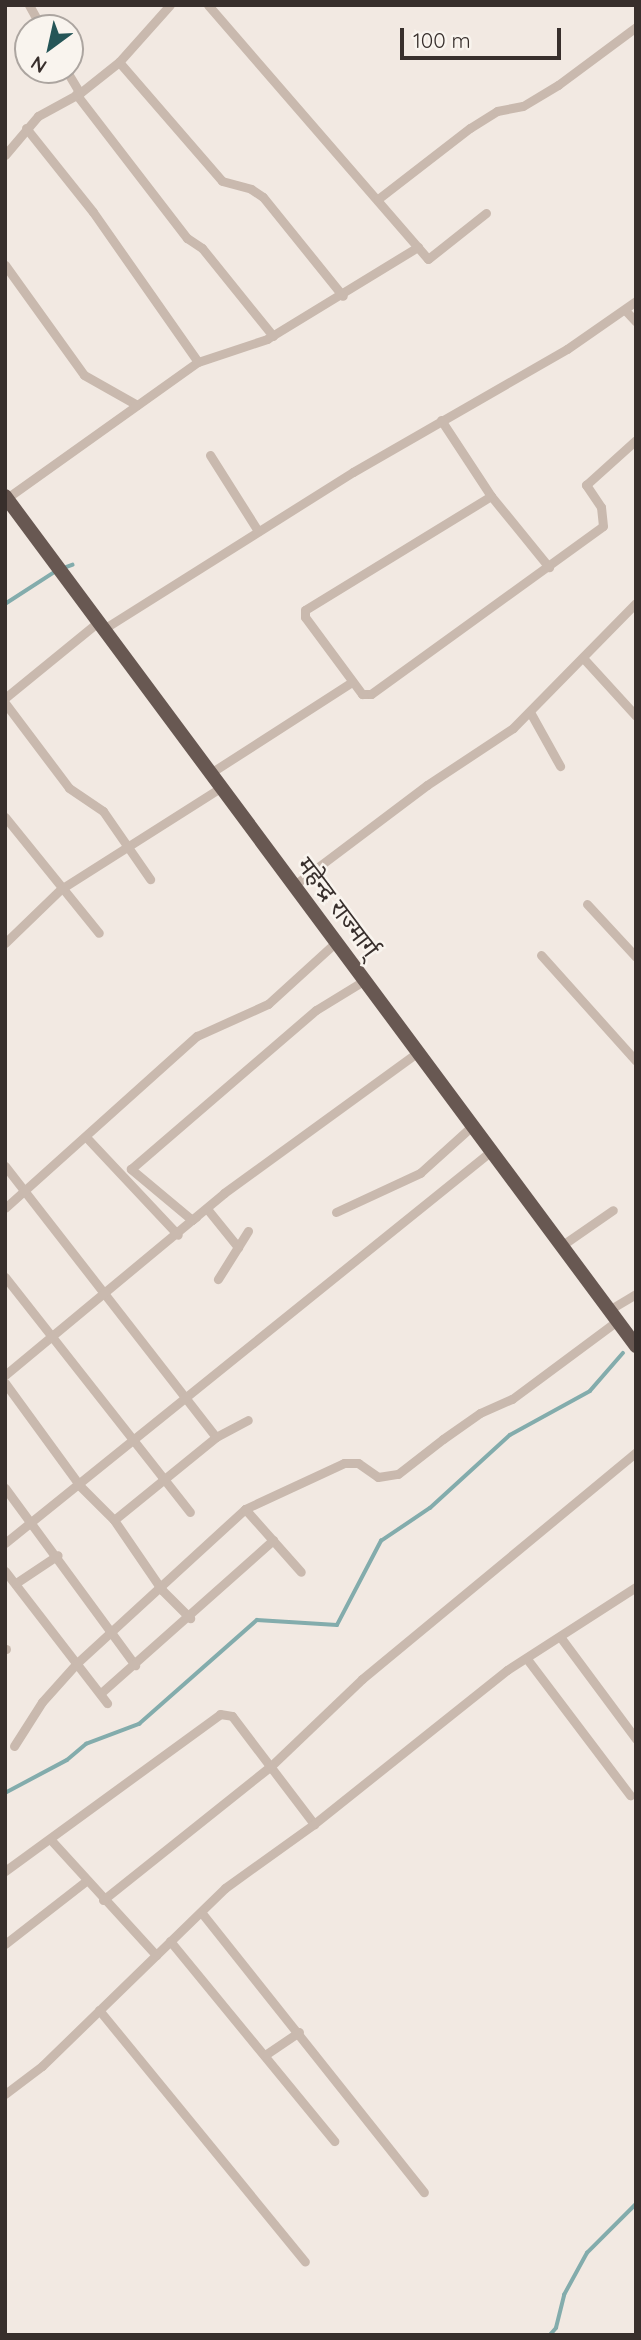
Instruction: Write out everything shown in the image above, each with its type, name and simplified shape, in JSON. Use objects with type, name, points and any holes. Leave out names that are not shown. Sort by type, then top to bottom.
[{"type":"highway","name":"महेन्द्र राज्मार्ग्","points":[[6,497],[636,1346]]},
{"type":"street","points":[[5,155],[38,116],[78,94],[119,62],[170,5]]},
{"type":"street","points":[[208,5],[428,259],[486,213]]},
{"type":"street","points":[[378,199],[470,128],[497,111],[523,106],[558,85],[636,27]]},
{"type":"street","points":[[119,62],[222,181],[251,189],[262,197],[342,296]]},
{"type":"street","points":[[73,84],[187,238],[202,248],[273,336]]},
{"type":"street","points":[[26,128],[93,212],[198,362]]},
{"type":"street","points":[[6,497],[198,362],[273,336],[418,247]]},
{"type":"street","points":[[5,265],[84,374],[137,405]]},
{"type":"street","points":[[5,698],[100,627],[441,420],[566,349],[636,301]]},
{"type":"street","points":[[625,310],[636,322]]},
{"type":"street","points":[[441,420],[491,496],[549,567]]},
{"type":"street","points":[[491,496],[307,607],[305,617],[362,694],[371,694],[603,526],[601,507],[586,485],[636,440]]},
{"type":"street","points":[[210,455],[258,531]]},
{"type":"street","points":[[293,886],[530,712],[636,603]]},
{"type":"street","points":[[584,659],[636,716]]},
{"type":"street","points":[[209,774],[352,682]]},
{"type":"street","points":[[5,703],[69,788],[103,811],[150,879]]},
{"type":"street","points":[[530,712],[560,766]]},
{"type":"street","points":[[5,943],[61,889],[220,788]]},
{"type":"street","points":[[5,817],[99,933]]},
{"type":"street","points":[[587,904],[636,957]]},
{"type":"street","points":[[5,1208],[197,1036],[268,1004],[335,943]]},
{"type":"street","points":[[541,955],[636,1061]]},
{"type":"street","points":[[365,980],[316,1010],[131,1169],[192,1220],[224,1193],[417,1053]]},
{"type":"street","points":[[337,1212],[420,1173],[472,1126]]},
{"type":"street","points":[[86,1137],[178,1235]]},
{"type":"street","points":[[5,1543],[80,1486],[490,1152]]},
{"type":"street","points":[[5,1166],[185,1401],[216,1437]]},
{"type":"street","points":[[5,1375],[178,1235],[224,1193]]},
{"type":"street","points":[[208,1210],[239,1247]]},
{"type":"street","points":[[561,1246],[613,1210]]},
{"type":"street","points":[[218,1279],[248,1231]]},
{"type":"street","points":[[5,1277],[133,1443],[190,1512]]},
{"type":"street","points":[[14,1746],[42,1702],[78,1663],[162,1590],[245,1509],[344,1464],[358,1463],[378,1477],[398,1474],[480,1413],[512,1399],[636,1294]]},
{"type":"street","points":[[5,1383],[80,1486],[114,1520],[162,1590],[190,1618]]},
{"type":"street","points":[[114,1520],[216,1437],[248,1420]]},
{"type":"street","points":[[103,1900],[271,1766],[362,1679],[636,1452]]},
{"type":"street","points":[[5,1488],[58,1555],[135,1665]]},
{"type":"street","points":[[245,1509],[301,1572]]},
{"type":"street","points":[[102,1692],[190,1618],[273,1541]]},
{"type":"street","points":[[16,1583],[58,1555]]},
{"type":"street","points":[[5,1571],[102,1692],[107,1703]]},
{"type":"street","points":[[5,2094],[99,2010],[225,1888],[314,1824],[481,1690],[636,1587]]},
{"type":"street","points":[[561,1638],[636,1739]]},
{"type":"street","points":[[527,1659],[630,1795]]},
{"type":"street","points":[[5,1871],[220,1714],[232,1716],[314,1824]]},
{"type":"street","points":[[51,1840],[156,1955]]},
{"type":"street","points":[[5,1944],[86,1881]]},
{"type":"street","points":[[201,1912],[424,2192]]},
{"type":"street","points":[[170,1941],[334,2141]]},
{"type":"street","points":[[99,2010],[305,2262]]},
{"type":"street","points":[[265,2055],[299,2032]]},
{"type":"waterway","points":[[64,568],[72,565]]},
{"type":"waterway","points":[[5,604],[56,571]]},
{"type":"waterway","points":[[5,1793],[67,1760],[86,1744],[139,1724],[257,1620],[337,1625],[381,1541],[430,1508],[510,1435],[590,1391],[623,1353]]},
{"type":"waterway","points":[[550,2335],[556,2328],[564,2295],[587,2253],[636,2204]]}]
